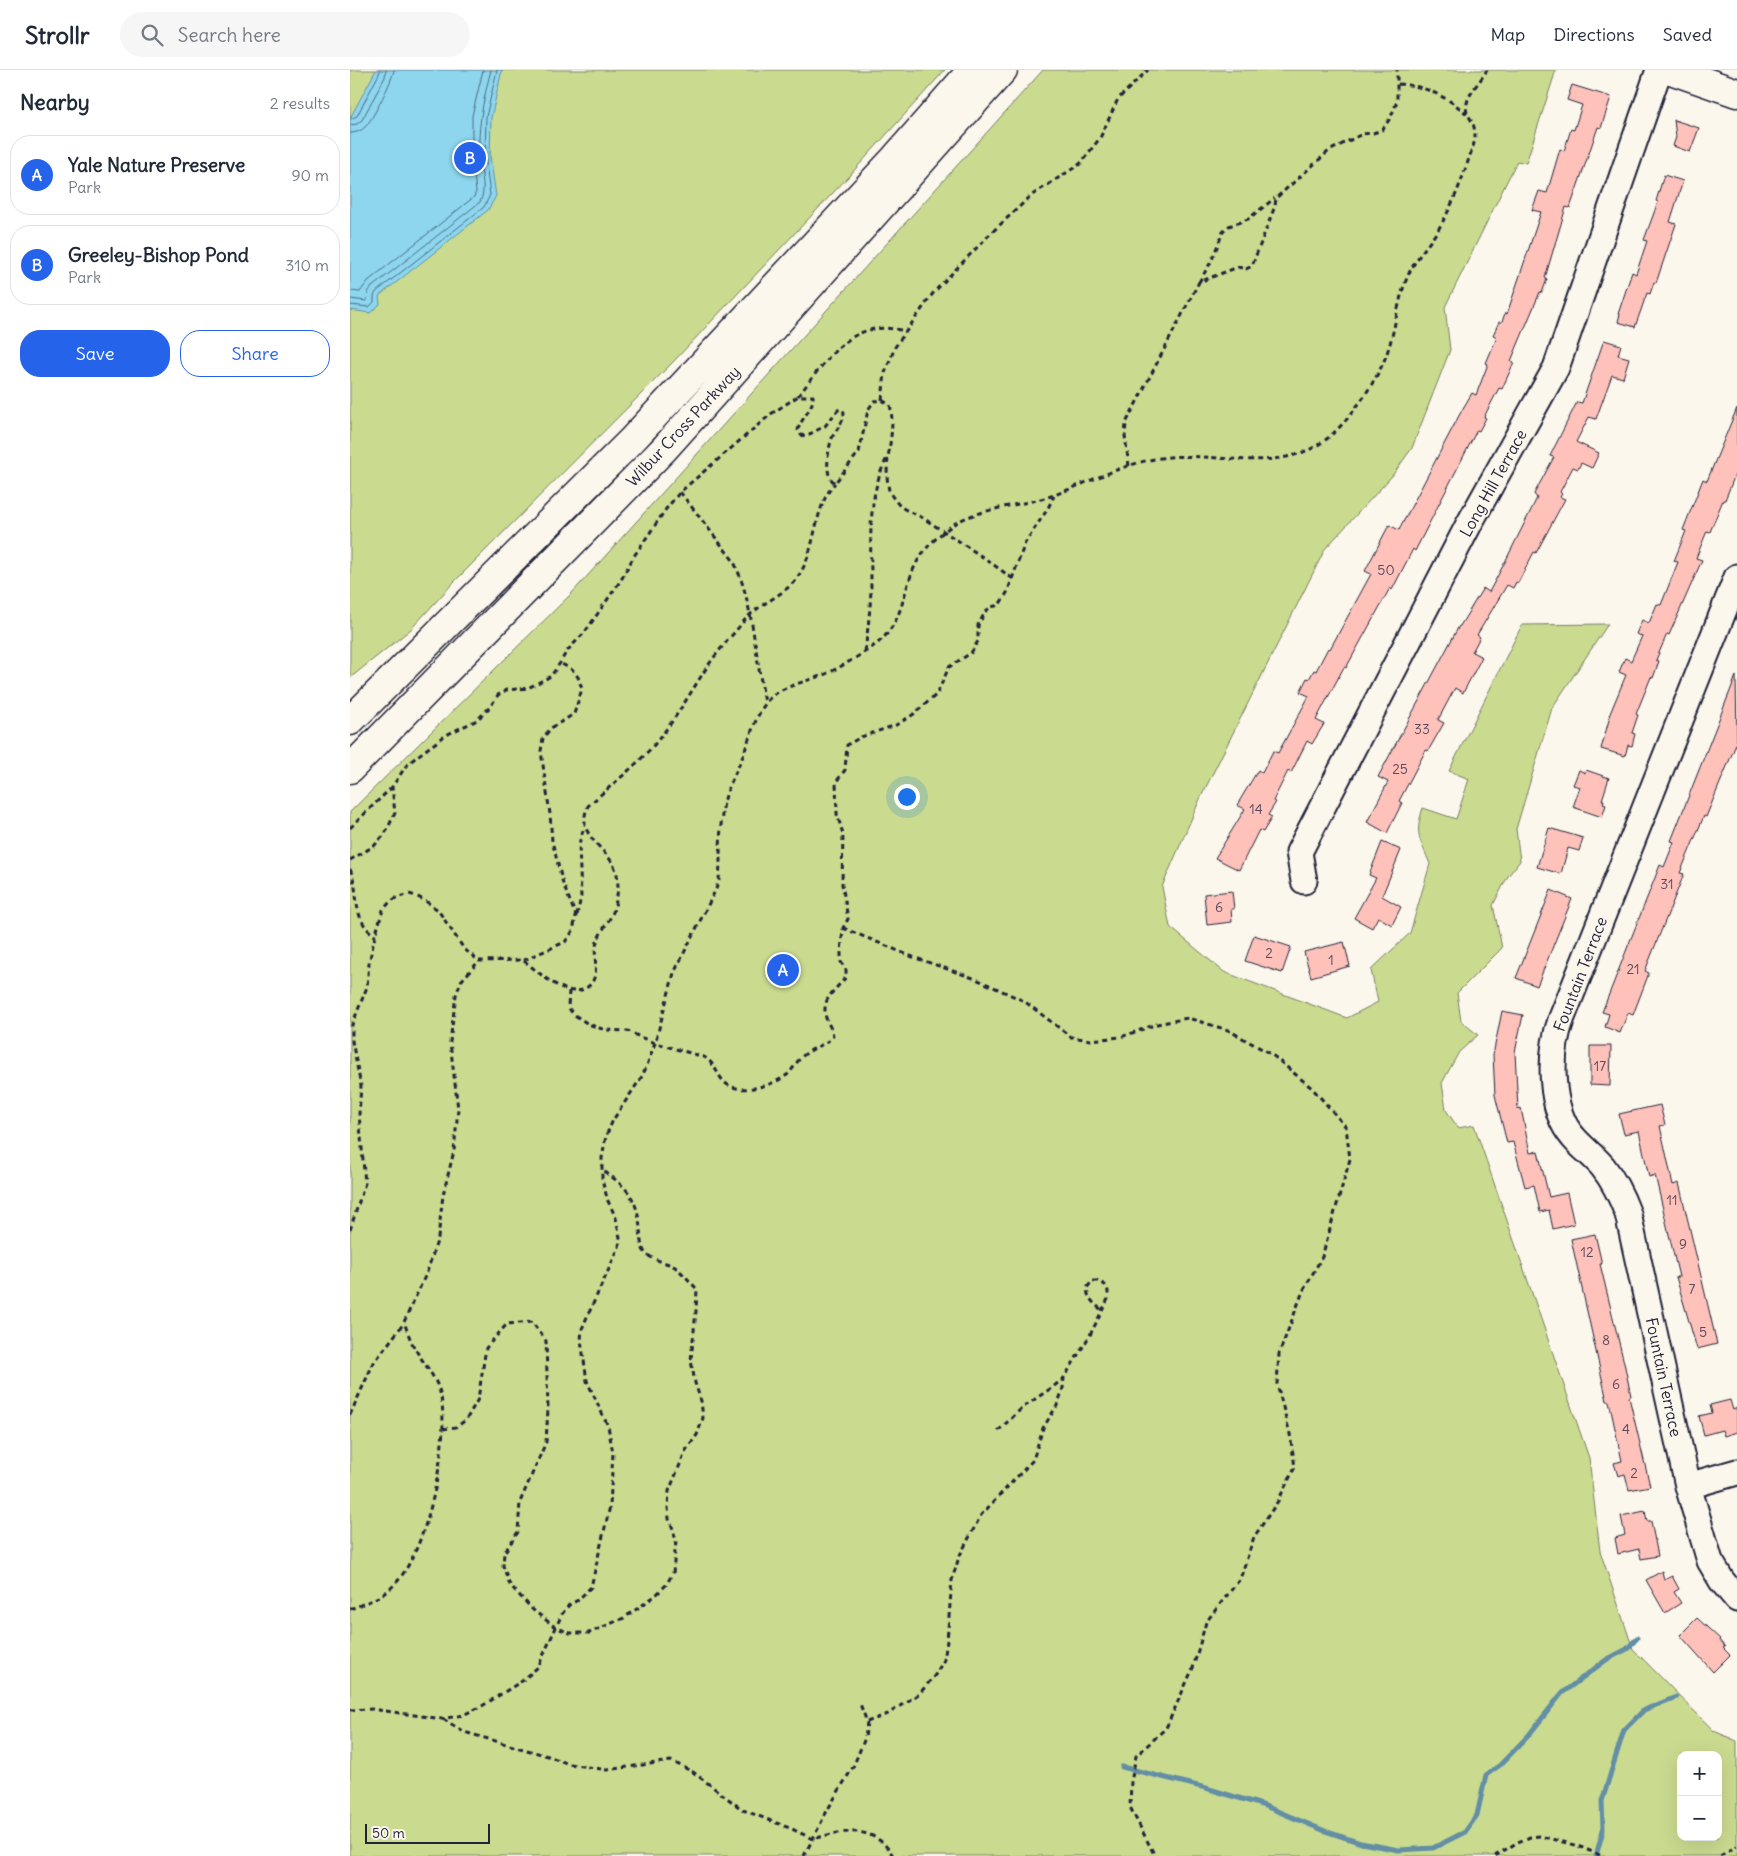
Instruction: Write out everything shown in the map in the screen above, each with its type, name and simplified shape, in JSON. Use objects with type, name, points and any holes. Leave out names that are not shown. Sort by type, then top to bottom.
[{"type":"main road","name":"Wilbur Cross Parkway","points":[[350,721],[631,441],[895,158],[972,70]]},
{"type":"main road","name":"Wilbur Cross Parkway","points":[[350,769],[664,449],[1003,70]]},
{"type":"main road","points":[[1671,70],[1737,93]]},
{"type":"street","name":"Long Hill Terrace","points":[[1304,881],[1299,852],[1469,524],[1556,368],[1659,70]]},
{"type":"street","name":"Fountain Terrace","points":[[1737,577],[1561,1020],[1553,1047],[1555,1091],[1560,1115],[1572,1136],[1603,1167],[1622,1199],[1628,1214],[1688,1486],[1710,1560],[1722,1581],[1737,1599]]},
{"type":"street","points":[[1688,1486],[1737,1472]]},
{"type":"path","points":[[882,400],[885,373],[895,347],[934,292],[1032,195],[1080,164],[1100,138],[1118,99],[1148,70]]},
{"type":"path","points":[[1129,466],[1125,436],[1126,423],[1210,262],[1223,232],[1230,226],[1248,219],[1276,198],[1329,150],[1362,134],[1382,130],[1391,117],[1397,101],[1397,70]]},
{"type":"path","points":[[1467,114],[1470,96],[1487,70]]},
{"type":"path","points":[[350,1710],[372,1709],[442,1718],[463,1716],[522,1682],[538,1667],[562,1614],[569,1605],[578,1600],[591,1586],[610,1506],[614,1469],[612,1439],[604,1414],[587,1381],[581,1340],[582,1329],[619,1247],[619,1227],[604,1190],[601,1170],[606,1136],[621,1107],[641,1078],[655,1043],[674,973],[716,889],[719,880],[722,809],[726,793],[756,721],[766,702],[775,693],[827,673],[879,642],[898,618],[916,563],[930,544],[943,532],[959,522],[973,516],[1054,495],[1129,466],[1167,457],[1211,457],[1245,461],[1289,456],[1306,451],[1333,434],[1371,388],[1387,352],[1397,306],[1408,275],[1441,226],[1452,203],[1475,140],[1475,130],[1472,122],[1467,114],[1454,103],[1423,88],[1411,84],[1398,84]]},
{"type":"path","points":[[1199,282],[1238,267],[1246,269],[1252,266],[1275,206],[1276,198]]},
{"type":"path","points":[[350,828],[392,787],[406,766],[416,757],[446,735],[477,720],[490,707],[498,695],[506,690],[528,688],[540,684],[550,676],[567,651],[585,632],[621,580],[634,556],[666,508],[680,492],[771,414],[798,396],[834,350],[857,334],[876,328],[890,327],[905,331]]},
{"type":"path","points":[[798,396],[813,396],[814,403],[800,422],[798,430],[800,435],[806,436],[824,426],[838,410],[844,412],[840,425],[833,435],[828,456],[830,478],[835,483]]},
{"type":"path","points":[[350,1230],[365,1184],[359,1114],[361,1086],[352,1041],[352,1025],[367,987],[369,963],[375,936],[384,910],[390,902],[402,896],[409,894],[416,896],[438,910],[464,949],[479,960],[524,960],[565,942],[574,931],[581,897],[579,844],[584,827],[584,815],[588,806],[638,763],[662,735],[713,659],[749,615],[779,595],[797,578],[808,556],[827,493],[859,452],[868,410],[874,401],[882,400],[890,405],[892,413],[887,475],[889,492],[899,505],[922,517],[985,558],[1013,579]]},
{"type":"path","points":[[865,652],[871,582],[872,514],[879,473],[888,457]]},
{"type":"path","points":[[680,492],[733,560],[738,571],[749,615],[766,702]]},
{"type":"path","points":[[569,991],[568,1007],[588,1024],[605,1030],[628,1030],[655,1043],[709,1059],[721,1079],[729,1086],[740,1088],[770,1085],[787,1075],[804,1055],[828,1042],[833,1036],[825,1012],[825,1004],[828,996],[846,977],[846,970],[841,962],[843,928],[848,919],[842,884],[843,834],[837,814],[836,782],[844,770],[847,745],[861,737],[896,724],[914,714],[936,694],[949,667],[971,653],[978,641],[978,625],[986,611],[991,607],[999,605],[1007,593],[1025,543],[1047,510],[1054,495]]},
{"type":"path","points":[[560,663],[571,669],[578,677],[582,689],[574,714],[551,728],[543,738],[541,751],[552,841],[563,884],[576,916]]},
{"type":"path","points":[[350,860],[374,846],[385,834],[394,813],[392,787]]},
{"type":"path","points":[[524,960],[569,991],[581,991],[591,985],[597,963],[596,947],[613,912],[618,888],[616,870],[584,827]]},
{"type":"path","points":[[350,869],[354,882],[358,915],[364,929],[375,936]]},
{"type":"path","points":[[843,928],[913,957],[976,979],[1024,1001],[1071,1037],[1091,1040],[1121,1037],[1157,1024],[1188,1018],[1228,1030],[1271,1054],[1313,1089],[1346,1126],[1350,1159],[1322,1256],[1303,1291],[1279,1354],[1277,1384],[1290,1434],[1295,1467],[1278,1501],[1254,1537],[1240,1579],[1206,1622],[1193,1668],[1166,1728],[1136,1756],[1131,1782],[1130,1807],[1155,1856]]},
{"type":"path","points":[[350,1415],[373,1364],[404,1322],[427,1272],[438,1238],[443,1195],[454,1151],[458,1108],[450,1042],[456,994],[461,981],[479,960]]},
{"type":"path","points":[[443,1429],[456,1428],[466,1420],[478,1399],[486,1348],[506,1324],[532,1322],[546,1342],[548,1409],[546,1442],[520,1502],[518,1532],[504,1553],[503,1566],[510,1585],[533,1610],[555,1627],[570,1633],[589,1633],[624,1618],[655,1596],[666,1585],[672,1573],[676,1541],[669,1519],[669,1491],[686,1450],[697,1435],[702,1418],[701,1401],[691,1360],[697,1289],[674,1267],[651,1257],[644,1250],[641,1242],[638,1208],[629,1192],[601,1170]]},
{"type":"path","points":[[867,1722],[888,1714],[920,1692],[935,1675],[944,1660],[952,1580],[960,1557],[981,1515],[1033,1460],[1043,1428],[1058,1404],[1068,1369],[1090,1335],[1108,1299],[1108,1290],[1105,1285],[1098,1281],[1092,1281],[1087,1288],[1087,1292],[1094,1304],[1102,1310]]},
{"type":"path","points":[[350,1608],[364,1604],[391,1588],[408,1567],[419,1545],[429,1513],[438,1471],[443,1429],[442,1396],[429,1370],[413,1346],[404,1322]]},
{"type":"path","points":[[998,1430],[1022,1408],[1064,1378]]},
{"type":"path","points":[[804,1856],[828,1809],[853,1767],[865,1738],[867,1722],[860,1704]]},
{"type":"path","points":[[442,1718],[464,1732],[548,1756],[569,1764],[607,1770],[671,1761],[693,1772],[743,1810],[813,1839],[839,1832],[854,1831],[869,1834],[883,1842],[893,1856]]},
{"type":"path","points":[[1495,1856],[1518,1842],[1540,1836],[1578,1846],[1601,1856]]},
{"type":"path","points":[[1720,1856],[1737,1846]]},
{"type":"green space","points":[[350,70],[945,70],[849,176],[673,362],[454,582],[411,629],[350,678]]},
{"type":"green space","points":[[1043,70],[1556,70],[1526,163],[1517,161],[1445,307],[1450,350],[1412,448],[1392,476],[1325,549],[1200,799],[1162,887],[1170,927],[1224,972],[1347,1018],[1378,1002],[1371,970],[1410,933],[1430,864],[1419,837],[1420,817],[1423,808],[1456,819],[1469,779],[1449,771],[1522,625],[1608,624],[1552,708],[1516,829],[1520,861],[1508,876],[1493,905],[1502,948],[1457,993],[1461,1021],[1478,1035],[1459,1052],[1442,1083],[1446,1110],[1458,1128],[1474,1125],[1589,1458],[1600,1551],[1633,1649],[1714,1731],[1737,1741],[1737,1856],[350,1856],[350,812],[572,593]]},
{"type":"water","points":[[376,70],[502,70],[491,118],[490,156],[496,196],[488,210],[379,296],[380,304],[370,313],[350,310],[350,118]]},
{"type":"building","points":[[1572,85],[1611,97],[1601,128],[1598,127],[1570,208],[1566,207],[1545,278],[1547,279],[1511,361],[1514,362],[1502,389],[1499,388],[1484,417],[1486,418],[1479,431],[1477,430],[1415,551],[1413,549],[1392,590],[1390,588],[1316,720],[1324,724],[1312,744],[1307,741],[1291,773],[1288,771],[1273,801],[1276,802],[1268,815],[1272,817],[1263,832],[1259,830],[1239,870],[1215,858],[1245,809],[1237,805],[1258,770],[1262,773],[1273,751],[1278,753],[1309,696],[1300,692],[1307,678],[1309,679],[1314,670],[1316,671],[1328,648],[1330,649],[1371,574],[1365,571],[1389,525],[1399,530],[1462,410],[1472,393],[1476,395],[1497,337],[1493,335],[1499,322],[1502,322],[1505,313],[1507,314],[1541,212],[1532,210],[1539,191],[1547,193],[1560,149],[1564,151],[1571,129],[1574,130],[1582,105],[1567,100]]},
{"type":"building","points":[[1674,120],[1699,128],[1690,152],[1673,146],[1676,137]]},
{"type":"building","points":[[1664,175],[1683,181],[1670,222],[1676,224],[1656,283],[1654,282],[1650,294],[1647,293],[1635,327],[1618,322],[1620,314],[1618,314],[1632,272],[1636,274],[1647,241],[1644,240],[1658,202],[1656,201]]},
{"type":"building","points":[[1604,340],[1621,345],[1618,355],[1629,358],[1623,378],[1612,375],[1596,419],[1589,417],[1576,442],[1599,453],[1592,468],[1581,463],[1578,469],[1573,467],[1560,492],[1562,494],[1560,497],[1565,499],[1536,553],[1534,552],[1518,583],[1516,582],[1513,588],[1507,585],[1477,635],[1480,637],[1472,652],[1482,657],[1463,693],[1455,688],[1438,720],[1444,723],[1428,751],[1426,750],[1399,801],[1402,803],[1387,833],[1367,822],[1388,782],[1378,777],[1459,626],[1483,588],[1489,592],[1505,562],[1537,498],[1534,494],[1554,457],[1550,456],[1577,402],[1582,403]]},
{"type":"building","points":[[1737,408],[1737,470],[1710,532],[1707,531],[1696,558],[1702,560],[1656,660],[1659,661],[1653,678],[1651,677],[1636,714],[1638,715],[1632,733],[1635,734],[1632,746],[1628,745],[1625,756],[1601,749],[1609,716],[1626,675],[1619,672],[1625,658],[1631,661],[1642,636],[1636,634],[1642,620],[1649,623],[1657,604],[1661,605],[1678,562],[1674,561],[1686,531],[1683,530],[1703,479],[1707,481]]},
{"type":"building","points":[[1736,676],[1737,742],[1680,873],[1684,874],[1645,971],[1649,973],[1633,1015],[1628,1013],[1620,1033],[1605,1027],[1609,1014],[1602,1012],[1660,865],[1664,867],[1674,842],[1671,841]]},
{"type":"building","points":[[1579,770],[1585,773],[1586,770],[1609,778],[1602,800],[1604,800],[1603,804],[1606,805],[1602,817],[1573,807],[1580,787],[1573,785]]},
{"type":"building","points":[[1549,828],[1583,838],[1579,851],[1568,848],[1561,874],[1537,867]]},
{"type":"building","points":[[1382,842],[1401,850],[1382,896],[1401,907],[1392,925],[1378,917],[1372,928],[1354,918],[1376,878],[1369,875]]},
{"type":"building","points":[[1551,890],[1572,899],[1537,986],[1516,978]]},
{"type":"building","points":[[1232,891],[1234,909],[1231,909],[1232,922],[1207,925],[1204,894]]},
{"type":"building","points":[[1254,935],[1291,947],[1282,973],[1245,961]]},
{"type":"building","points":[[1344,942],[1350,966],[1311,977],[1304,952]]},
{"type":"building","points":[[1502,1011],[1523,1015],[1515,1052],[1518,1109],[1521,1108],[1530,1153],[1538,1151],[1549,1197],[1567,1193],[1574,1224],[1553,1229],[1549,1210],[1540,1212],[1534,1185],[1525,1187],[1513,1142],[1507,1143],[1495,1095],[1493,1055]]},
{"type":"building","points":[[1590,1046],[1611,1046],[1610,1086],[1590,1085]]},
{"type":"building","points":[[1660,1105],[1665,1125],[1660,1126],[1673,1185],[1679,1183],[1717,1344],[1697,1349],[1676,1277],[1679,1277],[1655,1175],[1649,1177],[1639,1131],[1624,1134],[1619,1114]]},
{"type":"building","points":[[1595,1234],[1602,1264],[1600,1264],[1625,1367],[1631,1396],[1629,1397],[1650,1486],[1629,1490],[1625,1474],[1618,1476],[1614,1463],[1622,1461],[1571,1239]]},
{"type":"building","points":[[1730,1400],[1733,1410],[1737,1408],[1737,1432],[1724,1436],[1722,1430],[1704,1435],[1699,1416],[1712,1413],[1710,1405]]},
{"type":"building","points":[[1645,1511],[1647,1521],[1651,1521],[1658,1556],[1641,1559],[1639,1549],[1618,1554],[1615,1538],[1625,1535],[1621,1516]]},
{"type":"building","points":[[1662,1571],[1664,1580],[1672,1576],[1679,1589],[1674,1592],[1681,1603],[1665,1613],[1646,1580]]},
{"type":"building","points":[[1697,1618],[1720,1639],[1725,1647],[1723,1648],[1730,1655],[1713,1672],[1680,1635]]},
{"type":"waterway","points":[[1122,1767],[1206,1788],[1265,1806],[1325,1831],[1361,1843],[1399,1850],[1433,1848],[1465,1832],[1477,1815],[1486,1775],[1500,1765],[1528,1736],[1562,1693],[1606,1660],[1627,1649],[1637,1638]]},
{"type":"waterway","points":[[1596,1856],[1603,1830],[1602,1801],[1624,1730],[1644,1710],[1676,1697]]},
{"type":"place","name":"Greeley-Bishop Pond","points":[[470,158]]},
{"type":"place","name":"Yale Nature Preserve","points":[[783,970]]}]
